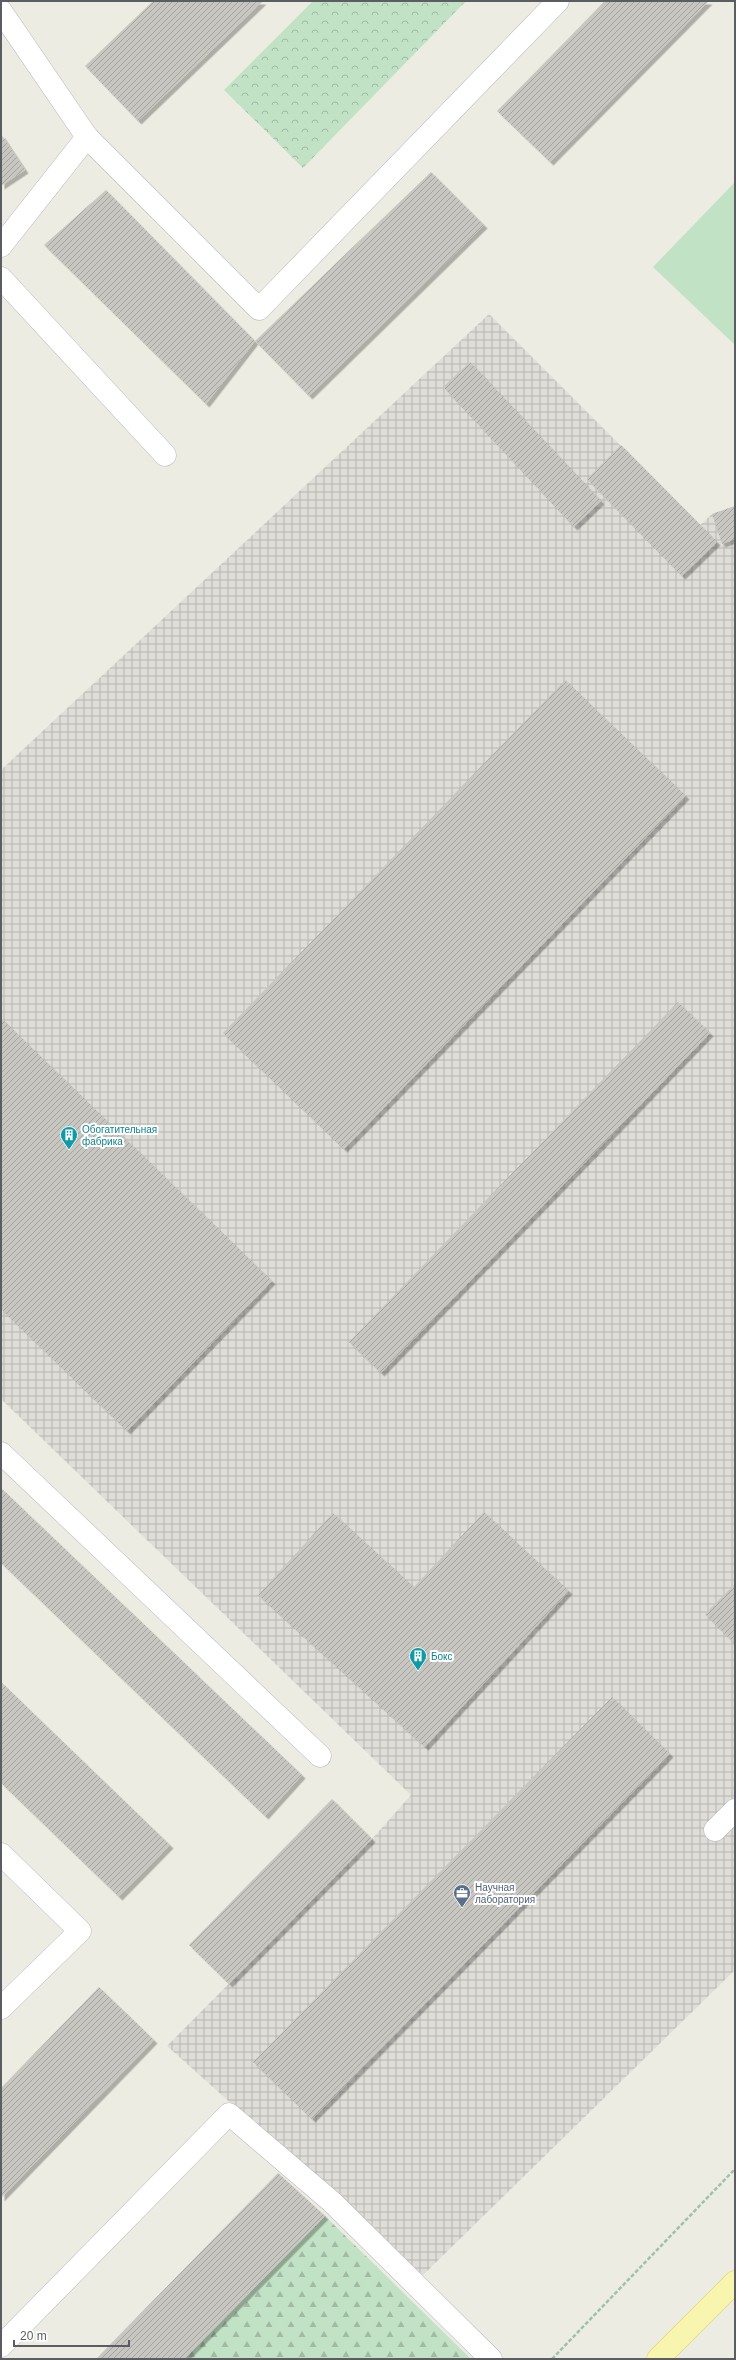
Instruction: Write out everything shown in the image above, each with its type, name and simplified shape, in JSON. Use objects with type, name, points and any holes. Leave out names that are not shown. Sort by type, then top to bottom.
[{"type":"main road","points":[[658,2359],[735,2282]]},
{"type":"street","points":[[1,11],[87,137],[259,309],[558,1]]},
{"type":"street","points":[[1,246],[87,137]]},
{"type":"street","points":[[1,278],[165,455]]},
{"type":"street","points":[[1,1453],[320,1756]]},
{"type":"street","points":[[715,1830],[735,1810]]},
{"type":"street","points":[[1,1854],[80,1931],[1,2008]]},
{"type":"street","points":[[1,2346],[229,2114],[332,2202],[491,2359]]},
{"type":"path","points":[[552,2359],[735,2169]]},
{"type":"shaded area","points":[[489,314],[700,525],[712,514],[735,506],[735,1970],[423,2275],[167,2046],[372,1839],[411,1795],[1,1399],[1,770]]},
{"type":"green space","points":[[313,1],[466,1],[303,168],[224,90]]},
{"type":"green space","points":[[735,182],[735,345],[653,267]]},
{"type":"green space","points":[[325,2216],[471,2359],[184,2359]]},
{"type":"building","points":[[153,1],[263,1],[138,121],[85,66]]},
{"type":"building","points":[[605,1],[709,1],[550,162],[497,111]]},
{"type":"building","points":[[1,134],[25,170],[1,186]]},
{"type":"building","points":[[431,172],[484,225],[309,396],[255,341]]},
{"type":"building","points":[[106,190],[255,341],[206,404],[44,245]]},
{"type":"building","points":[[470,362],[601,501],[574,527],[443,387]]},
{"type":"building","points":[[621,445],[717,542],[682,576],[587,479]]},
{"type":"building","points":[[735,506],[735,539],[722,544],[712,514]]},
{"type":"building","points":[[565,680],[686,796],[344,1149],[223,1033]]},
{"type":"building","points":[[678,1002],[710,1033],[381,1373],[349,1342]]},
{"type":"building","name":"Обогатительная фабрика","points":[[1,1018],[272,1281],[127,1431],[1,1309]]},
{"type":"building","points":[[1,1488],[302,1775],[265,1816],[1,1563]]},
{"type":"building","name":"Бокс","points":[[484,1512],[569,1591],[425,1747],[258,1595],[333,1513],[414,1587]]},
{"type":"building","points":[[735,1584],[735,1644],[705,1614]]},
{"type":"building","points":[[1,1682],[170,1845],[119,1897],[1,1783]]},
{"type":"building","name":"Научная лаборатория","points":[[612,1697],[670,1754],[312,2119],[253,2062]]},
{"type":"building","points":[[332,1799],[372,1839],[229,1984],[189,1945]]},
{"type":"building","points":[[99,1987],[154,2040],[1,2198],[1,2088]]},
{"type":"building","points":[[278,2173],[325,2216],[184,2359],[96,2359]]},
{"type":"place","name":"Обогатительная фабрика","points":[[69,1150]]},
{"type":"place","name":"Бокс","points":[[418,1671]]},
{"type":"place","name":"Научная лаборатория","points":[[462,1908]]}]
